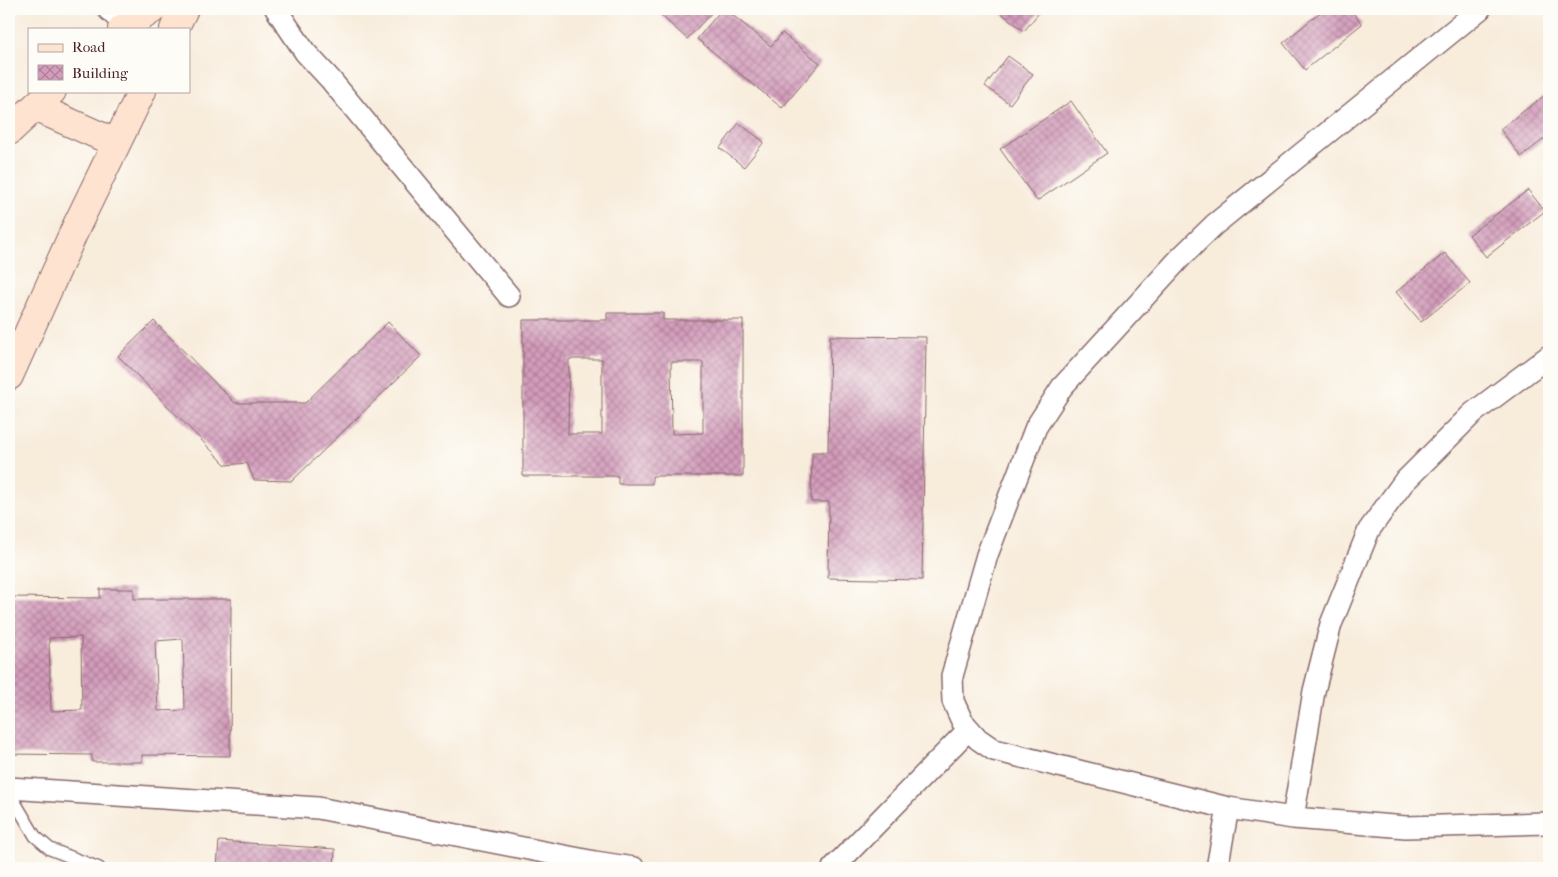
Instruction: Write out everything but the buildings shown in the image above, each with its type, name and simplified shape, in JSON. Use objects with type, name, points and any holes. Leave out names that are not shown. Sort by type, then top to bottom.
[{"type":"street","points":[[119,21],[153,9]]},
{"type":"street","points":[[174,28],[184,9]]},
{"type":"street","points":[[276,9],[305,52],[330,79],[509,296]]},
{"type":"street","points":[[1480,9],[1214,225],[1181,257],[1062,387],[1036,427],[990,546],[952,676],[953,701],[962,721],[978,739],[994,750],[1228,808],[1293,818],[1406,827],[1549,824]]},
{"type":"street","points":[[9,376],[76,225],[142,92]]},
{"type":"street","points":[[9,131],[43,99],[116,143]]},
{"type":"street","points":[[1293,818],[1314,691],[1332,624],[1369,530],[1403,482],[1473,413],[1549,356]]},
{"type":"street","points":[[833,868],[969,729]]},
{"type":"street","points":[[9,790],[318,808],[634,868]]},
{"type":"street","points":[[1217,868],[1228,808]]},
{"type":"lane","points":[[9,790],[35,836],[50,849],[99,868]]}]
